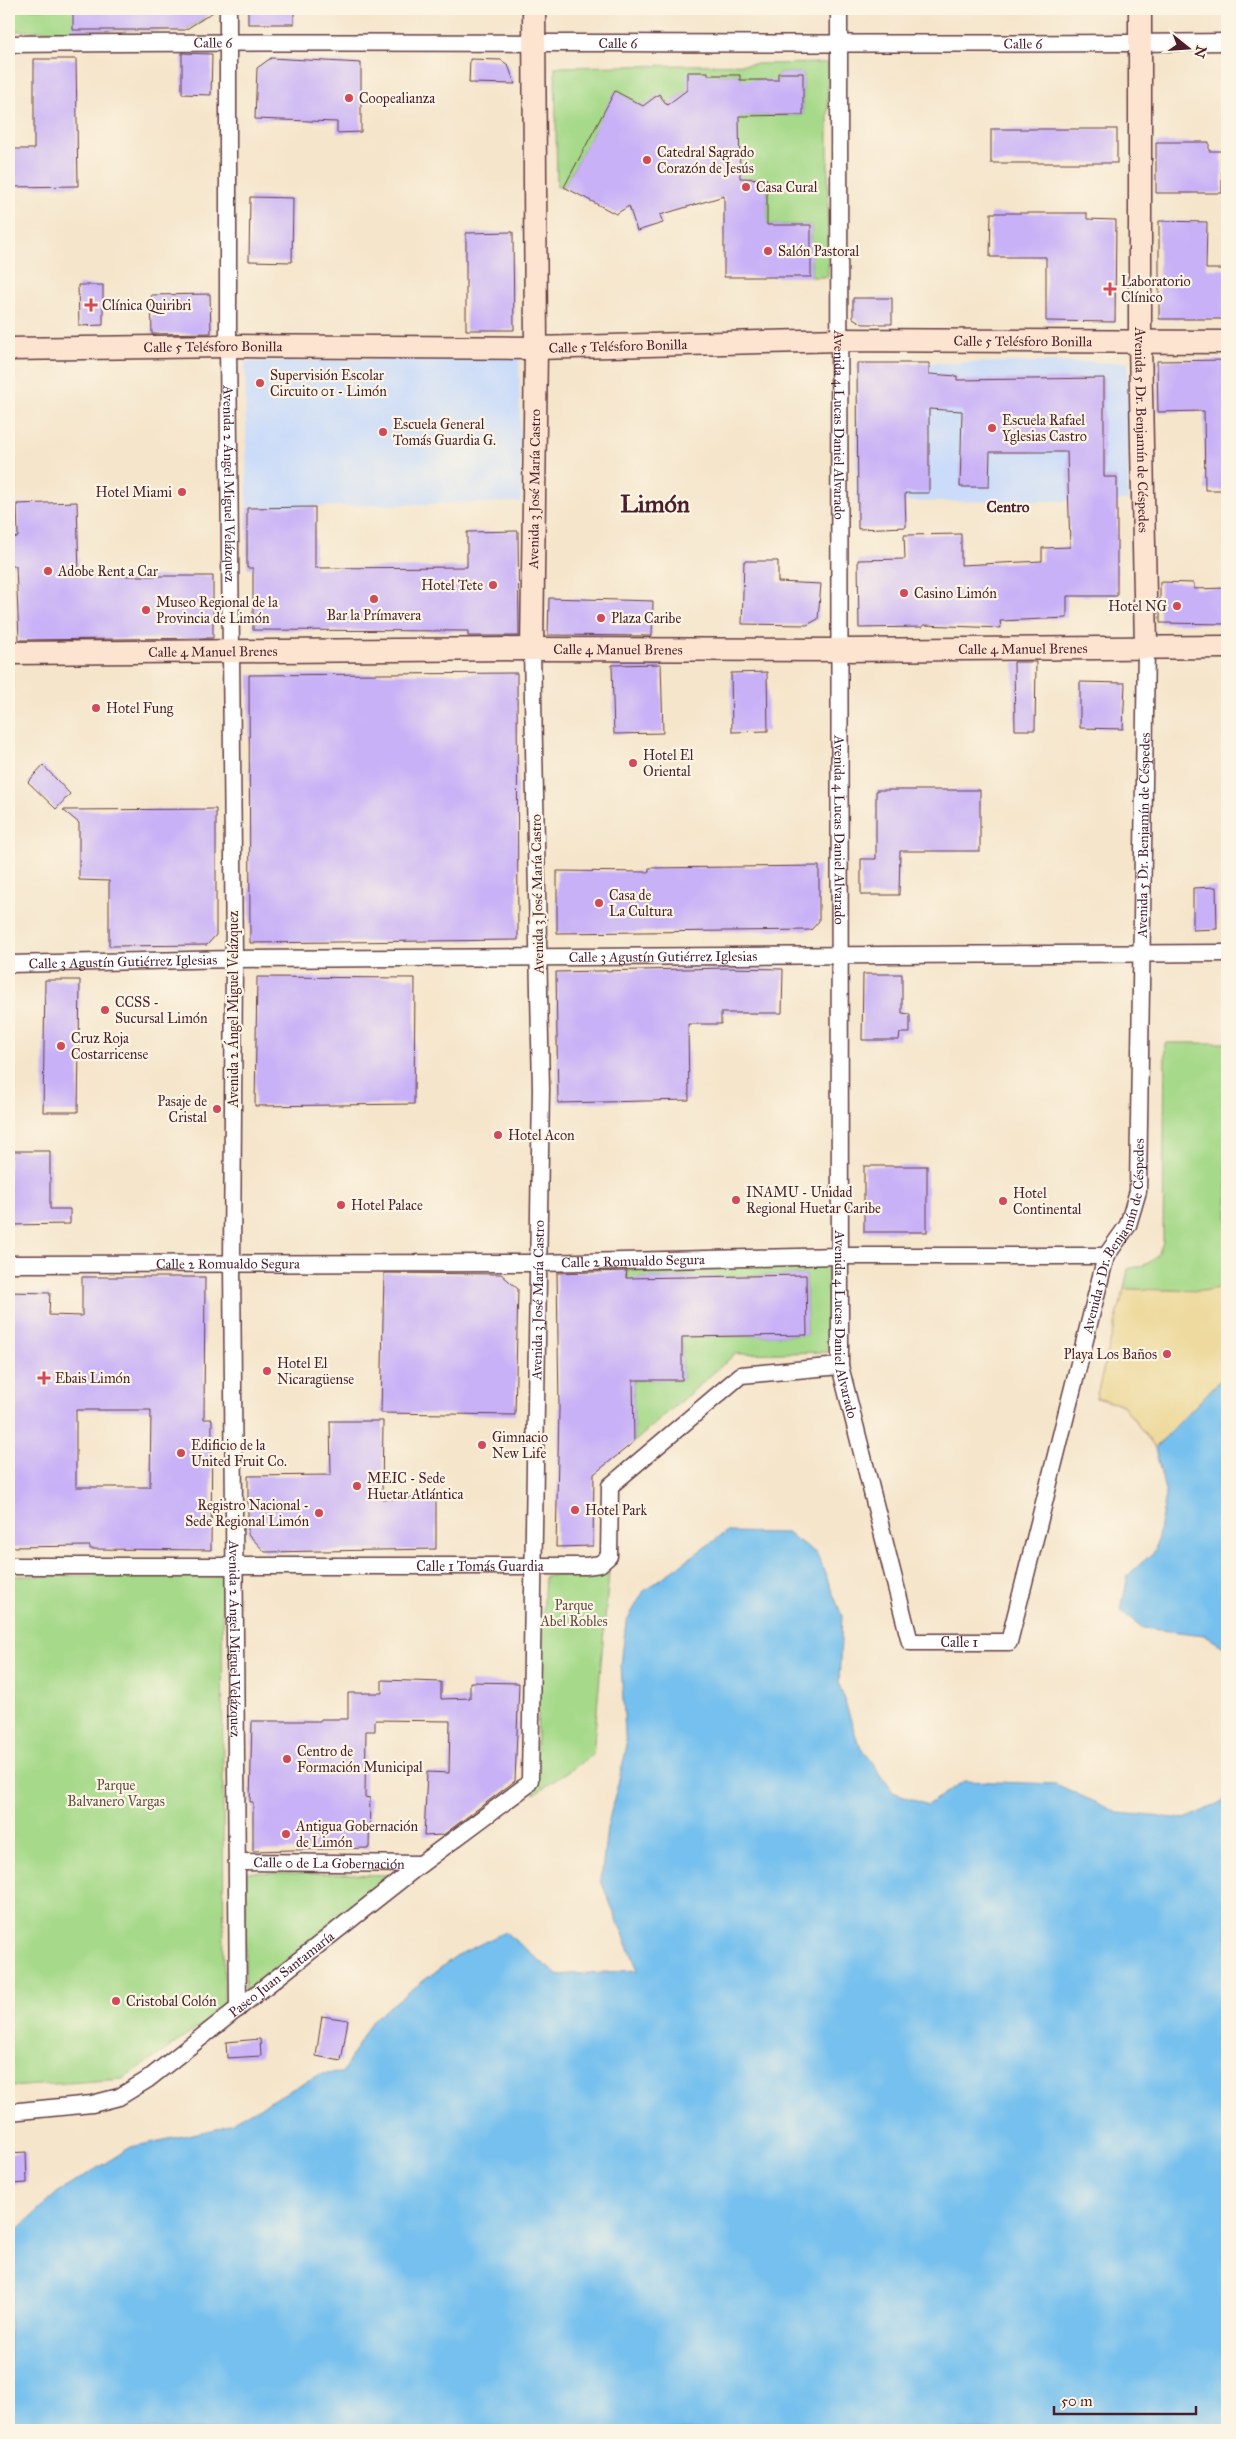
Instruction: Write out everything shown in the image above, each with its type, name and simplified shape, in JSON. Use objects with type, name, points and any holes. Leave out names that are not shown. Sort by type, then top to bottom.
[{"type":"main road","name":"Avenida 3 José María Castro","points":[[532,649],[536,348],[534,9]]},
{"type":"main road","name":"Avenida 5 Dr. Benjamín de Céspedes","points":[[1140,9],[1140,343],[1146,647]]},
{"type":"main road","name":"Calle 5 Telésforo Bonilla","points":[[9,349],[228,346],[536,348],[840,340],[1227,342]]},
{"type":"main road","name":"Calle 4 Manuel Brenes","points":[[9,654],[532,649],[841,650],[1227,647]]},
{"type":"street","name":"Avenida 2 Ángel Miguel Velázquez","points":[[228,9],[228,346],[234,959],[232,1263],[236,1565],[238,2009]]},
{"type":"street","name":"Avenida 4 Lucas Daniel Alvarado","points":[[839,9],[841,650],[840,1366],[910,1642]]},
{"type":"street","name":"Calle 6","points":[[9,44],[228,42],[534,44],[1227,42]]},
{"type":"street","name":"Avenida 5 Dr. Benjamín de Céspedes","points":[[1009,1642],[1106,1256],[1128,1225],[1138,1191],[1146,647]]},
{"type":"street","name":"Avenida 3 José María Castro","points":[[530,1780],[535,1566],[541,1089],[532,649]]},
{"type":"street","name":"Calle 3 Agustín Gutiérrez Iglesias","points":[[9,964],[234,959],[1227,953]]},
{"type":"street","name":"Calle 2 Romualdo Segura","points":[[9,1264],[539,1263],[839,1256],[1106,1256]]},
{"type":"street","name":"Calle 1 Tomás Guardia","points":[[9,1566],[586,1566],[600,1564],[609,1556],[610,1486],[741,1375],[840,1366]]},
{"type":"street","name":"Calle 1","points":[[910,1642],[1009,1642]]},
{"type":"street","name":"Paseo Juan Santamaría","points":[[9,2112],[92,2104],[119,2097],[147,2080],[421,1864],[526,1786],[530,1780]]},
{"type":"street","name":"Calle 0 de La Gobernación","points":[[238,1862],[421,1864]]},
{"type":"shaded area","name":"Escuela General Tomás Guardia G.","points":[[519,357],[521,502],[247,508],[245,362]]},
{"type":"shaded area","name":"Escuela Rafael Yglesias Castro","points":[[1128,362],[1128,501],[856,502],[857,363]]},
{"type":"green space","points":[[9,9],[210,9],[202,21],[185,30],[9,31]]},
{"type":"green space","points":[[828,63],[828,277],[811,277],[811,225],[767,225],[767,179],[725,178],[725,196],[716,198],[706,182],[739,116],[803,115],[803,73],[778,73],[778,83],[767,83],[767,80],[754,80],[740,84],[740,75],[718,75],[683,93],[667,105],[659,94],[643,106],[615,92],[564,187],[557,187],[555,67]]},
{"type":"green space","points":[[1165,1043],[1227,1043],[1227,1286],[1204,1291],[1124,1289],[1128,1269],[1151,1262],[1158,1254],[1163,1242]]},
{"type":"green space","points":[[828,1263],[828,1352],[735,1354],[634,1442],[633,1380],[682,1380],[682,1337],[807,1335],[806,1275],[639,1278],[626,1315],[627,1269]]},
{"type":"green space","name":"Parque Abel Robles","points":[[609,1573],[593,1755],[534,1794],[545,1576]]},
{"type":"green space","name":"Parque Balvanero Vargas","points":[[222,1575],[224,2010],[123,2079],[9,2087],[9,1576]]},
{"type":"green space","points":[[245,1872],[388,1875],[245,1999]]},
{"type":"sand","name":"Playa Los Baños","points":[[1227,1286],[1227,1373],[1155,1448],[1123,1405],[1096,1398],[1124,1289],[1204,1291]]},
{"type":"water","points":[[1227,1373],[1227,1649],[1204,1635],[1143,1628],[1121,1611],[1128,1575],[1155,1551],[1166,1495],[1155,1448]]},
{"type":"water","points":[[726,1532],[787,1533],[817,1554],[842,1616],[839,1684],[858,1742],[893,1792],[927,1805],[964,1781],[1056,1784],[1118,1813],[1186,1819],[1227,1799],[1227,2430],[9,2430],[9,2241],[10,2237],[57,2193],[131,2147],[221,2128],[320,2074],[342,2073],[372,2020],[456,1956],[505,1932],[557,1975],[638,1970],[601,1881],[607,1828],[626,1751],[621,1665],[626,1622],[644,1591]]},
{"type":"building","points":[[73,9],[218,9],[185,30],[73,30]]},
{"type":"building","points":[[248,9],[294,9],[294,24],[248,24]]},
{"type":"building","points":[[182,53],[212,54],[211,95],[182,94]]},
{"type":"building","points":[[271,58],[361,63],[361,132],[337,133],[337,122],[255,119],[257,68]]},
{"type":"building","points":[[34,59],[76,59],[78,186],[9,187],[9,149],[34,149]]},
{"type":"building","points":[[470,59],[501,60],[508,65],[515,84],[469,83]]},
{"type":"building","points":[[687,72],[708,72],[708,75],[740,75],[740,80],[778,80],[778,73],[803,73],[803,115],[739,116],[740,178],[767,179],[767,225],[811,225],[811,277],[724,277],[724,196],[660,215],[663,223],[637,231],[629,206],[616,214],[564,187],[615,91],[643,106],[659,94],[667,105],[687,90]]},
{"type":"building","points":[[991,129],[1117,129],[1117,163],[991,163]]},
{"type":"building","points":[[1156,142],[1209,142],[1209,151],[1222,151],[1222,193],[1156,193]]},
{"type":"building","points":[[250,197],[293,198],[292,262],[249,261]]},
{"type":"building","points":[[991,213],[1087,213],[1087,219],[1116,220],[1115,322],[1046,321],[1046,257],[990,257]]},
{"type":"building","points":[[1159,221],[1207,222],[1206,269],[1227,269],[1227,319],[1159,319]]},
{"type":"building","points":[[513,232],[514,330],[466,330],[466,233]]},
{"type":"building","name":"Clínica Quiribri","points":[[78,285],[103,285],[103,325],[79,326]]},
{"type":"building","points":[[210,294],[211,333],[152,334],[151,295]]},
{"type":"building","points":[[853,298],[892,298],[892,324],[863,324],[853,318]]},
{"type":"building","points":[[1227,360],[1227,490],[1205,490],[1204,411],[1158,412],[1157,361]]},
{"type":"building","points":[[857,363],[929,363],[929,374],[957,376],[957,380],[1104,378],[1104,477],[1117,477],[1117,596],[1067,596],[1067,618],[1000,621],[1001,628],[923,625],[923,627],[859,628],[858,560],[905,559],[904,535],[961,534],[961,565],[1042,561],[1042,548],[1070,547],[1067,452],[990,452],[989,487],[960,487],[962,411],[929,409],[929,493],[905,493],[906,527],[858,529]]},
{"type":"building","points":[[77,502],[79,576],[213,576],[213,638],[19,640],[16,566],[9,566],[9,538],[18,537],[17,504]]},
{"type":"building","points":[[315,507],[315,568],[467,567],[467,532],[518,531],[519,636],[468,636],[468,631],[253,630],[253,568],[247,568],[247,508]]},
{"type":"building","points":[[744,561],[778,561],[778,582],[821,584],[818,619],[807,625],[742,624]]},
{"type":"building","points":[[1160,582],[1194,583],[1194,589],[1227,588],[1227,624],[1160,623]]},
{"type":"building","name":"Plaza Caribe","points":[[549,598],[653,601],[652,636],[548,635]]},
{"type":"building","points":[[1014,662],[1036,662],[1035,730],[1015,730]]},
{"type":"building","points":[[661,664],[663,733],[614,734],[612,665]]},
{"type":"building","points":[[767,672],[768,731],[732,732],[731,673]]},
{"type":"building","points":[[517,673],[518,940],[250,943],[249,675]]},
{"type":"building","points":[[1080,682],[1125,683],[1123,729],[1080,728]]},
{"type":"building","points":[[43,765],[70,794],[56,809],[28,782]]},
{"type":"building","points":[[876,790],[980,790],[980,851],[900,851],[899,895],[861,895],[861,859],[876,859]]},
{"type":"building","points":[[216,809],[216,935],[207,945],[109,946],[109,881],[79,880],[79,823],[63,810]]},
{"type":"building","points":[[819,866],[819,921],[811,930],[557,933],[557,871],[649,872],[649,868]]},
{"type":"building","points":[[1216,887],[1217,929],[1193,930],[1193,888]]},
{"type":"building","points":[[727,968],[783,969],[782,1013],[721,1013],[721,1024],[688,1024],[689,1100],[558,1103],[556,972]]},
{"type":"building","points":[[863,974],[902,974],[902,1013],[910,1014],[910,1033],[900,1033],[899,1040],[862,1040]]},
{"type":"building","points":[[257,977],[415,978],[414,1104],[255,1106]]},
{"type":"building","name":"Cruz Roja Costarricense","points":[[45,980],[80,980],[78,1112],[43,1112]]},
{"type":"building","points":[[9,1151],[50,1151],[50,1209],[70,1209],[70,1224],[9,1225]]},
{"type":"building","points":[[864,1166],[927,1166],[927,1232],[864,1232]]},
{"type":"building","points":[[627,1271],[626,1278],[806,1275],[807,1335],[682,1337],[682,1380],[633,1380],[634,1442],[594,1474],[593,1546],[556,1547],[559,1409],[557,1273]]},
{"type":"building","points":[[384,1273],[501,1274],[518,1289],[515,1415],[381,1413]]},
{"type":"building","points":[[82,1277],[205,1277],[204,1419],[212,1419],[211,1550],[90,1549],[90,1546],[9,1547],[9,1292],[50,1293],[49,1315],[82,1316]],"holes":[[[76,1410],[151,1410],[150,1487],[76,1487]]]},
{"type":"building","name":"MEIC - Sede Huetar Atlántica","points":[[330,1421],[383,1421],[382,1499],[436,1498],[436,1549],[265,1552],[248,1534],[248,1476],[331,1475]]},
{"type":"building","points":[[382,1680],[441,1682],[441,1699],[470,1698],[470,1682],[519,1683],[515,1781],[443,1835],[424,1836],[427,1772],[449,1773],[450,1721],[375,1720],[375,1731],[366,1731],[365,1797],[370,1798],[369,1848],[253,1851],[253,1802],[250,1802],[252,1721],[348,1719],[348,1693],[382,1693]]},
{"type":"building","points":[[322,2016],[348,2020],[341,2061],[316,2056]]},
{"type":"building","points":[[260,2039],[261,2056],[227,2058],[226,2042]]},
{"type":"building","points":[[26,2152],[27,2183],[9,2184],[9,2153]]},
{"type":"place","name":"Coopealianza","points":[[349,98]]},
{"type":"place","name":"Catedral Sagrado Corazón de Jesús","points":[[647,160]]},
{"type":"place","name":"Casa Cural","points":[[746,187]]},
{"type":"place","name":"Salón Pastoral","points":[[768,251]]},
{"type":"place","name":"Laboratorio Clínico","points":[[1110,289]]},
{"type":"place","name":"Clínica Quiribri","points":[[91,305]]},
{"type":"place","name":"Supervisión Escolar Circuito 01 - Limón","points":[[260,383]]},
{"type":"place","name":"Escuela Rafael Yglesias Castro","points":[[992,428]]},
{"type":"place","name":"Escuela General Tomás Guardia G.","points":[[383,432]]},
{"type":"place","name":"Hotel Miami","points":[[182,492]]},
{"type":"place","name":"Adobe Rent a Car","points":[[48,571]]},
{"type":"place","name":"Hotel Tete","points":[[493,585]]},
{"type":"place","name":"Casino Limón","points":[[904,593]]},
{"type":"place","name":"Bar la Prímavera","points":[[374,599]]},
{"type":"place","name":"Hotel NG","points":[[1177,606]]},
{"type":"place","name":"Museo Regional de la Provincia de Limón","points":[[146,610]]},
{"type":"place","name":"Plaza Caribe","points":[[601,618]]},
{"type":"place","name":"Hotel Fung","points":[[96,708]]},
{"type":"place","name":"Hotel El Oriental","points":[[633,763]]},
{"type":"place","name":"Casa de La Cultura","points":[[599,903]]},
{"type":"place","name":"CCSS - Sucursal Limón","points":[[105,1010]]},
{"type":"place","name":"Cruz Roja Costarricense","points":[[61,1046]]},
{"type":"place","name":"Pasaje de Cristal","points":[[217,1109]]},
{"type":"place","name":"Hotel Acon","points":[[498,1135]]},
{"type":"place","name":"INAMU - Unidad Regional Huetar Caribe","points":[[736,1200]]},
{"type":"place","name":"Hotel Continental","points":[[1003,1201]]},
{"type":"place","name":"Hotel Palace","points":[[341,1205]]},
{"type":"place","name":"Playa Los Baños","points":[[1167,1354]]},
{"type":"place","name":"Hotel El Nicaragüense","points":[[267,1371]]},
{"type":"place","name":"Ebais Limón","points":[[44,1378]]},
{"type":"place","name":"Gimnacio New Life","points":[[482,1445]]},
{"type":"place","name":"Edificio de la United Fruit Co.","points":[[181,1453]]},
{"type":"place","name":"MEIC - Sede Huetar Atlántica","points":[[357,1486]]},
{"type":"place","name":"Hotel Park","points":[[575,1510]]},
{"type":"place","name":"Registro Nacional - Sede Regional Limón","points":[[319,1513]]},
{"type":"place","name":"Centro de Formación Municipal","points":[[287,1759]]},
{"type":"place","name":"Antigua Gobernación de Limón","points":[[286,1834]]},
{"type":"place","name":"Cristobal Colón","points":[[116,2001]]},
{"type":"district","name":"Limón","points":[[655,504]]},
{"type":"district","name":"Centro","points":[[1008,507]]}]
